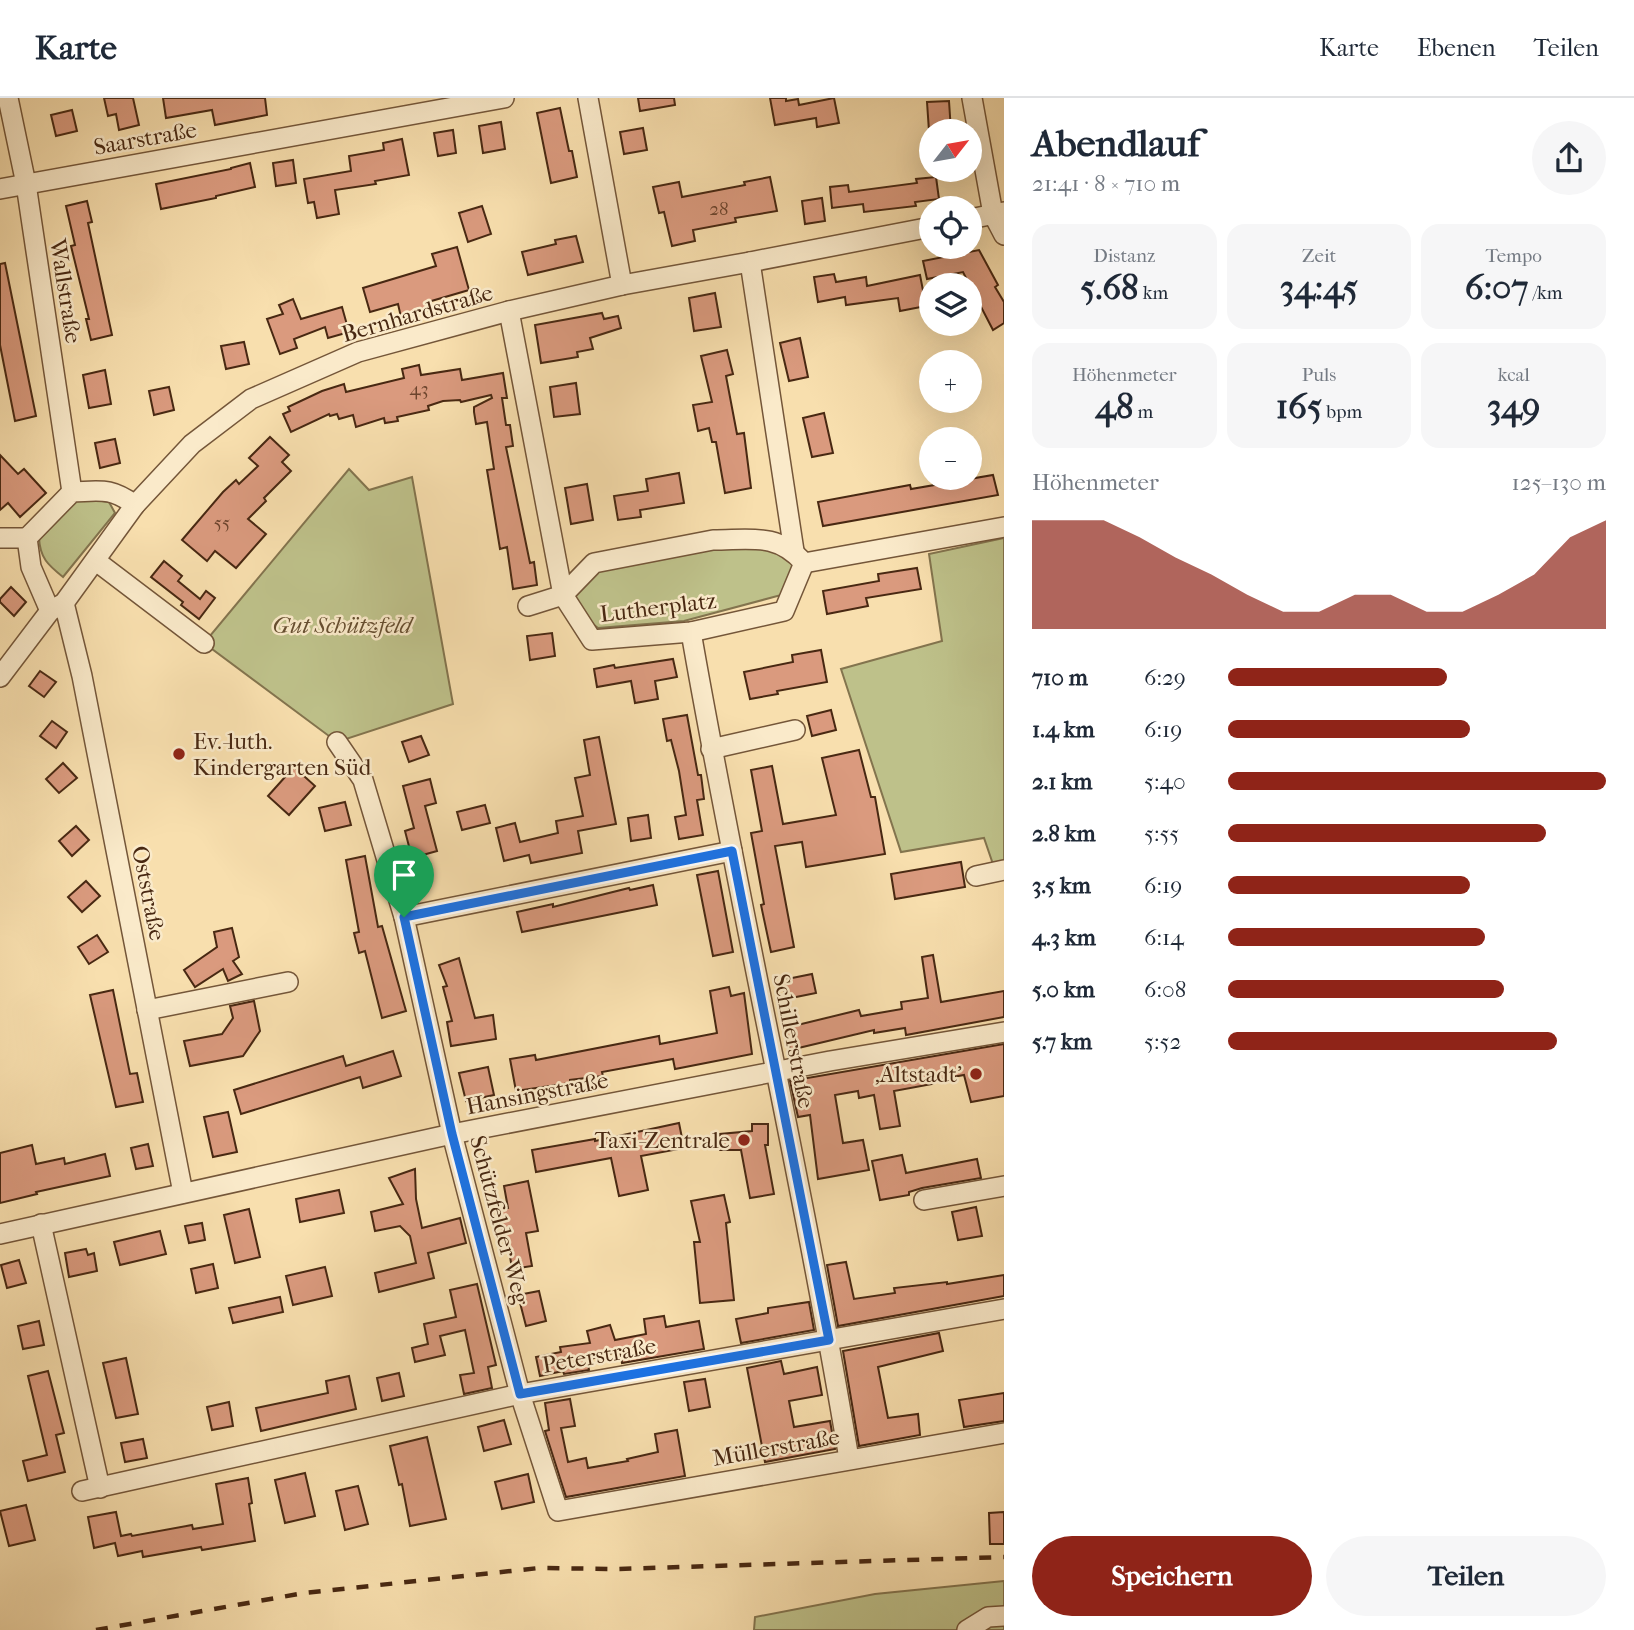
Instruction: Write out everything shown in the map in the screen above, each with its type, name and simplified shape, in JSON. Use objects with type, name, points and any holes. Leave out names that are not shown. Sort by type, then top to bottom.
[{"type":"street","name":"Wallstraße","points":[[8,98],[26,184],[72,492]]},
{"type":"street","name":"Saarstraße","points":[[0,189],[505,98]]},
{"type":"street","points":[[588,98],[622,285]]},
{"type":"street","points":[[972,98],[1004,235]]},
{"type":"street","name":"Bernhardstraße","points":[[0,677],[96,561],[135,505],[192,444],[251,399],[358,352],[509,311],[622,285],[919,229]]},
{"type":"street","points":[[750,262],[799,557],[1004,527]]},
{"type":"street","points":[[509,311],[563,595],[528,606]]},
{"type":"street","points":[[0,538],[27,538],[72,492],[106,491],[120,494],[135,505]]},
{"type":"street","name":"Oststraße","points":[[27,538],[31,567],[57,607],[84,689],[183,1193]]},
{"type":"street","name":"Lutherplatz","points":[[713,540],[772,540],[799,557],[784,611],[691,632],[592,640],[563,595],[594,563],[713,540]]},
{"type":"street","points":[[96,561],[204,643]]},
{"type":"street","name":"Schillerstraße","points":[[691,632],[711,749],[829,1340],[849,1459]]},
{"type":"street","points":[[711,749],[795,730]]},
{"type":"street","name":"Schützfelder Weg","points":[[337,742],[363,780],[404,917],[452,1134],[520,1394],[558,1511]]},
{"type":"street","points":[[404,917],[732,851]]},
{"type":"street","points":[[976,876],[1004,870]]},
{"type":"street","points":[[146,1005],[222,982]]},
{"type":"street","points":[[146,1005],[288,982]]},
{"type":"street","name":"Hansingstraße","points":[[0,1234],[452,1134],[775,1071],[1004,1032]]},
{"type":"street","points":[[924,1200],[1004,1186]]},
{"type":"street","name":"Peterstraße","points":[[41,1224],[91,1489],[520,1394],[1004,1309]]},
{"type":"street","name":"Müllerstraße","points":[[558,1511],[1004,1433]]},
{"type":"street","points":[[967,1630],[996,1617]]},
{"type":"green space","name":"Gut Schützfeld","points":[[349,469],[369,490],[412,477],[453,704],[337,742],[204,643]]},
{"type":"green space","points":[[80,498],[109,502],[115,513],[63,577],[46,560],[39,538]]},
{"type":"green space","points":[[1004,538],[1004,867],[995,870],[984,838],[901,852],[841,669],[942,641],[929,554]]},
{"type":"green space","points":[[714,543],[787,551],[799,562],[785,594],[684,621],[598,628],[580,614],[571,590],[597,565]]},
{"type":"green space","points":[[1004,1581],[1004,1630],[754,1630],[755,1617],[875,1594]]},
{"type":"building","points":[[104,98],[133,98],[139,125],[119,130],[116,114],[108,116]]},
{"type":"building","points":[[163,98],[265,98],[267,115],[215,125],[212,110],[166,118]]},
{"type":"building","points":[[638,98],[674,98],[675,105],[640,111]]},
{"type":"building","points":[[770,98],[786,98],[786,101],[798,99],[799,105],[834,98],[839,123],[817,127],[816,118],[775,125]]},
{"type":"building","points":[[949,101],[950,119],[928,119],[927,102]]},
{"type":"building","points":[[560,108],[577,177],[551,183],[537,113]]},
{"type":"building","points":[[72,110],[77,131],[56,136],[51,115]]},
{"type":"building","points":[[501,122],[505,149],[483,153],[479,126]]},
{"type":"building","points":[[643,128],[647,150],[624,154],[620,132]]},
{"type":"building","points":[[453,130],[456,153],[438,156],[434,133]]},
{"type":"building","points":[[402,139],[409,175],[375,181],[376,184],[335,190],[339,214],[317,218],[314,202],[308,203],[304,179],[351,171],[349,156],[384,150],[383,143]]},
{"type":"building","points":[[293,160],[296,183],[276,186],[273,163]]},
{"type":"building","points":[[250,163],[255,187],[161,209],[156,184]]},
{"type":"building","points":[[770,177],[777,211],[735,218],[736,222],[693,230],[695,241],[672,246],[664,212],[659,213],[653,187],[679,182],[682,197],[745,185],[744,182]]},
{"type":"building","points":[[916,179],[919,179],[919,182],[937,182],[939,196],[919,196],[919,202],[915,202],[916,206],[864,212],[863,204],[832,208],[830,187],[848,185],[849,192],[917,183]]},
{"type":"building","points":[[822,198],[825,221],[805,224],[802,201]]},
{"type":"building","points":[[87,201],[92,222],[88,223],[112,335],[91,340],[86,319],[89,319],[71,246],[75,245],[66,206]]},
{"type":"building","points":[[482,206],[491,234],[468,242],[459,213]]},
{"type":"building","points":[[576,236],[583,262],[528,275],[522,252],[556,244],[555,240]]},
{"type":"building","points":[[457,247],[469,290],[428,302],[430,310],[401,317],[398,304],[370,312],[363,288],[436,266],[432,254]]},
{"type":"building","points":[[982,256],[1004,302],[1004,323],[993,330],[982,309],[982,273],[926,273],[923,261],[982,259]]},
{"type":"building","points":[[5,263],[36,416],[15,421],[0,345],[0,264]]},
{"type":"building","points":[[834,274],[836,282],[866,277],[867,286],[919,275],[919,307],[900,311],[898,298],[846,305],[845,297],[818,302],[814,277]]},
{"type":"building","points":[[715,293],[721,327],[694,331],[689,298]]},
{"type":"building","points":[[293,299],[301,319],[342,307],[349,332],[328,338],[325,327],[294,339],[297,348],[280,354],[267,319],[283,314],[279,305]]},
{"type":"building","points":[[602,313],[604,319],[618,316],[621,328],[590,338],[593,349],[577,352],[578,357],[541,363],[535,325]]},
{"type":"building","points":[[800,338],[808,377],[789,381],[780,343]]},
{"type":"building","points":[[244,342],[249,364],[226,369],[221,346]]},
{"type":"building","points":[[727,350],[733,374],[726,376],[737,434],[744,433],[751,488],[725,493],[716,442],[712,442],[709,428],[698,431],[693,405],[712,402],[701,356]]},
{"type":"building","points":[[419,365],[421,375],[460,369],[462,380],[503,373],[507,398],[502,398],[506,425],[510,425],[513,446],[506,447],[530,563],[534,562],[537,585],[513,589],[507,547],[500,549],[487,470],[494,469],[487,422],[476,424],[474,412],[474,407],[492,398],[491,395],[461,402],[443,401],[428,406],[429,410],[397,417],[398,421],[385,423],[384,418],[356,427],[353,415],[339,419],[337,414],[329,414],[291,432],[283,414],[290,411],[288,407],[322,391],[344,384],[346,392],[404,378],[402,369]]},
{"type":"building","points":[[105,370],[111,404],[89,408],[83,375]]},
{"type":"building","points":[[576,383],[580,414],[554,417],[550,387]]},
{"type":"building","points":[[169,387],[174,410],[154,415],[149,391]]},
{"type":"building","points":[[824,413],[833,453],[812,457],[803,418]]},
{"type":"building","points":[[270,437],[289,455],[282,462],[291,471],[248,519],[266,534],[236,568],[215,551],[207,561],[182,540],[223,492],[236,480],[239,484],[258,466],[249,458]]},
{"type":"building","points":[[115,439],[120,463],[100,468],[95,443]]},
{"type":"building","points":[[0,455],[18,474],[24,469],[46,493],[20,517],[8,503],[0,510]]},
{"type":"building","points":[[679,473],[684,503],[640,510],[641,517],[618,520],[614,496],[648,491],[646,479]]},
{"type":"building","points":[[993,475],[998,495],[823,526],[818,502],[910,485],[911,489],[919,488],[919,490],[982,490],[982,477]]},
{"type":"building","points":[[587,484],[593,520],[571,524],[565,488]]},
{"type":"building","points":[[164,561],[182,576],[178,581],[200,599],[206,591],[215,598],[199,619],[181,605],[183,602],[151,577]]},
{"type":"building","points":[[917,568],[921,589],[866,598],[868,606],[827,614],[823,591],[879,581],[878,574]]},
{"type":"building","points":[[11,587],[26,602],[14,616],[0,602]]},
{"type":"building","points":[[552,633],[555,656],[530,660],[527,636]]},
{"type":"building","points":[[821,650],[827,682],[750,699],[744,672],[793,662],[792,655]]},
{"type":"building","points":[[673,659],[677,677],[655,681],[658,699],[635,703],[631,681],[597,687],[594,669]]},
{"type":"building","points":[[40,671],[56,682],[44,697],[29,686]]},
{"type":"building","points":[[831,710],[836,730],[812,736],[807,716]]},
{"type":"building","points":[[687,715],[698,775],[701,775],[704,799],[697,800],[703,835],[679,839],[675,817],[686,815],[679,771],[671,740],[667,741],[663,719]]},
{"type":"building","points":[[52,721],[67,732],[56,748],[40,736]]},
{"type":"building","points":[[421,736],[429,755],[409,762],[402,742]]},
{"type":"building","points":[[599,737],[616,824],[578,831],[582,853],[531,863],[529,855],[504,861],[496,828],[515,823],[520,842],[558,833],[556,821],[583,816],[575,778],[590,775],[584,740]]},
{"type":"building","points":[[859,750],[871,797],[875,797],[885,854],[806,867],[802,842],[775,846],[794,947],[771,952],[751,833],[762,831],[751,770],[772,766],[783,824],[836,815],[822,758]]},
{"type":"building","points":[[63,763],[77,778],[59,793],[46,779]]},
{"type":"building","points":[[294,767],[315,786],[289,815],[268,796]]},
{"type":"building","points":[[430,779],[436,803],[425,806],[437,851],[412,858],[405,831],[414,828],[403,786]]},
{"type":"building","points":[[345,802],[351,825],[325,831],[319,808]]},
{"type":"building","points":[[485,805],[490,823],[462,830],[457,812]]},
{"type":"building","points":[[648,815],[651,838],[631,841],[628,818]]},
{"type":"building","points":[[76,826],[89,840],[72,856],[59,841]]},
{"type":"building","points":[[365,856],[378,927],[382,926],[406,1011],[382,1018],[365,951],[359,953],[354,933],[359,932],[346,860]]},
{"type":"building","points":[[961,862],[965,887],[895,899],[891,874]]},
{"type":"building","points":[[718,871],[733,952],[713,956],[697,875]]},
{"type":"building","points":[[86,881],[100,896],[82,912],[68,897]]},
{"type":"building","points":[[653,885],[657,905],[522,932],[517,912],[553,904],[553,907],[629,888],[630,890]]},
{"type":"building","points":[[232,928],[239,957],[233,961],[242,974],[228,981],[223,969],[195,987],[184,970],[217,947],[214,932]]},
{"type":"building","points":[[97,935],[108,952],[89,964],[78,947]]},
{"type":"building","points":[[933,955],[941,1002],[1004,991],[1004,1017],[906,1035],[905,1028],[874,1033],[874,1030],[790,1050],[785,1028],[859,1010],[861,1016],[902,1009],[901,1002],[928,998],[922,957]]},
{"type":"building","points":[[459,958],[475,1018],[493,1015],[496,1039],[451,1046],[447,1022],[452,1021],[443,987],[447,986],[439,965]]},
{"type":"building","points":[[812,974],[816,993],[786,999],[782,980]]},
{"type":"building","points":[[729,987],[731,996],[744,993],[752,1054],[675,1069],[673,1059],[602,1072],[603,1076],[570,1080],[570,1083],[516,1091],[510,1059],[535,1055],[536,1060],[659,1036],[660,1044],[717,1033],[710,991]]},
{"type":"building","points":[[113,990],[130,1074],[137,1073],[143,1102],[116,1107],[90,995]]},
{"type":"building","points":[[254,1001],[260,1031],[243,1056],[190,1066],[184,1041],[222,1034],[233,1018],[230,1006]]},
{"type":"building","points":[[1004,1044],[1004,1096],[971,1102],[964,1075],[931,1081],[932,1084],[894,1091],[900,1126],[880,1129],[874,1095],[859,1098],[858,1091],[835,1095],[843,1143],[863,1140],[869,1170],[818,1179],[810,1115],[798,1117],[790,1081]]},
{"type":"building","points":[[393,1051],[401,1076],[363,1088],[360,1077],[241,1114],[234,1090],[343,1056],[346,1066]]},
{"type":"building","points":[[488,1067],[494,1095],[466,1101],[459,1073]]},
{"type":"building","points":[[228,1112],[237,1152],[213,1157],[204,1117]]},
{"type":"building","points":[[679,1123],[684,1148],[641,1156],[648,1190],[619,1196],[611,1158],[536,1172],[532,1150],[595,1141]]},
{"type":"building","points":[[752,1124],[768,1124],[768,1145],[765,1145],[774,1194],[750,1198],[741,1150],[720,1150],[720,1134],[752,1131]]},
{"type":"building","points":[[148,1144],[153,1166],[136,1169],[131,1148]]},
{"type":"building","points":[[32,1145],[36,1164],[64,1158],[65,1164],[105,1154],[110,1176],[36,1192],[37,1194],[0,1203],[0,1153]]},
{"type":"building","points":[[902,1155],[906,1173],[977,1159],[981,1178],[922,1188],[909,1192],[909,1195],[880,1200],[872,1161]]},
{"type":"building","points":[[415,1169],[416,1199],[422,1228],[460,1218],[466,1243],[428,1253],[434,1278],[379,1292],[375,1273],[416,1263],[410,1236],[400,1226],[375,1231],[371,1212],[403,1204],[389,1178]]},
{"type":"building","points":[[528,1181],[538,1231],[526,1233],[532,1266],[512,1269],[507,1237],[504,1237],[498,1210],[508,1208],[504,1186]]},
{"type":"building","points":[[339,1190],[344,1213],[300,1222],[296,1199]]},
{"type":"building","points":[[724,1195],[730,1222],[726,1223],[734,1300],[700,1303],[694,1242],[700,1242],[691,1201]]},
{"type":"building","points":[[976,1207],[982,1236],[958,1240],[952,1212]]},
{"type":"building","points":[[249,1209],[260,1257],[235,1263],[224,1215]]},
{"type":"building","points":[[202,1223],[205,1240],[189,1243],[185,1226]]},
{"type":"building","points":[[160,1231],[166,1254],[120,1265],[114,1242]]},
{"type":"building","points":[[86,1249],[88,1255],[94,1253],[97,1271],[69,1277],[65,1253]]},
{"type":"building","points":[[19,1260],[26,1283],[7,1288],[1,1265]]},
{"type":"building","points":[[846,1262],[854,1299],[895,1293],[894,1288],[947,1284],[1004,1275],[1004,1296],[838,1326],[827,1265]]},
{"type":"building","points":[[213,1264],[218,1288],[196,1293],[191,1269]]},
{"type":"building","points":[[325,1267],[332,1296],[293,1305],[286,1276]]},
{"type":"building","points":[[477,1284],[496,1365],[488,1367],[492,1388],[464,1394],[460,1375],[474,1373],[465,1330],[440,1336],[445,1355],[415,1362],[412,1348],[428,1344],[424,1324],[456,1317],[450,1290]]},
{"type":"building","points":[[539,1291],[546,1321],[526,1326],[518,1295]]},
{"type":"building","points":[[280,1297],[283,1312],[233,1323],[229,1308]]},
{"type":"building","points":[[809,1302],[814,1330],[741,1343],[736,1319],[768,1313],[768,1308]]},
{"type":"building","points":[[664,1316],[666,1327],[699,1321],[704,1349],[622,1363],[620,1351],[587,1360],[589,1370],[564,1374],[563,1371],[540,1376],[536,1357],[561,1352],[560,1347],[590,1343],[587,1331],[610,1325],[615,1340],[646,1334],[644,1319]]},
{"type":"building","points":[[39,1321],[44,1345],[23,1349],[18,1326]]},
{"type":"building","points":[[939,1333],[943,1351],[878,1367],[888,1418],[918,1414],[920,1435],[859,1446],[843,1351]]},
{"type":"building","points":[[126,1358],[138,1414],[116,1418],[103,1363]]},
{"type":"building","points":[[781,1361],[784,1374],[817,1367],[822,1395],[789,1401],[794,1427],[830,1421],[835,1449],[765,1462],[747,1368]]},
{"type":"building","points":[[48,1371],[64,1433],[56,1435],[65,1472],[28,1481],[23,1461],[47,1455],[28,1376]]},
{"type":"building","points":[[399,1373],[404,1396],[382,1401],[377,1378]]},
{"type":"building","points":[[349,1376],[356,1409],[261,1431],[256,1408],[328,1393],[326,1381]]},
{"type":"building","points":[[705,1379],[710,1407],[689,1411],[684,1382]]},
{"type":"building","points":[[1004,1393],[1004,1421],[964,1427],[959,1400]]},
{"type":"building","points":[[570,1399],[575,1426],[561,1428],[568,1462],[586,1458],[588,1468],[628,1461],[627,1459],[658,1452],[655,1434],[677,1430],[685,1476],[566,1497],[545,1431],[549,1430],[545,1403]]},
{"type":"building","points":[[229,1402],[233,1426],[212,1430],[207,1407]]},
{"type":"building","points":[[504,1420],[511,1444],[484,1451],[478,1427]]},
{"type":"building","points":[[427,1437],[446,1519],[410,1526],[402,1484],[399,1485],[390,1446]]},
{"type":"building","points":[[143,1439],[147,1458],[125,1462],[121,1443]]},
{"type":"building","points":[[305,1473],[315,1516],[285,1523],[275,1480]]},
{"type":"building","points":[[528,1474],[534,1502],[502,1509],[495,1482]]},
{"type":"building","points":[[248,1478],[255,1541],[143,1557],[142,1551],[118,1556],[115,1543],[94,1548],[88,1517],[116,1512],[121,1536],[192,1525],[193,1529],[223,1524],[216,1484]]},
{"type":"building","points":[[358,1486],[368,1524],[345,1530],[336,1491]]},
{"type":"building","points":[[26,1505],[35,1540],[9,1546],[0,1511]]},
{"type":"building","points":[[1004,1512],[1004,1544],[990,1544],[989,1513]]},
{"type":"railway","points":[[96,1630],[304,1593],[539,1568],[617,1569],[1004,1557]]},
{"type":"place","name":"Ev.-luth. Kindergarten Süd","points":[[179,754]]},
{"type":"place","name":",Altstadt'","points":[[976,1074]]},
{"type":"place","name":"Taxi-Zentrale","points":[[744,1140]]},
{"type":"route","points":[[732,851],[829,1340],[520,1394],[452,1134],[404,917],[732,851]]}]
